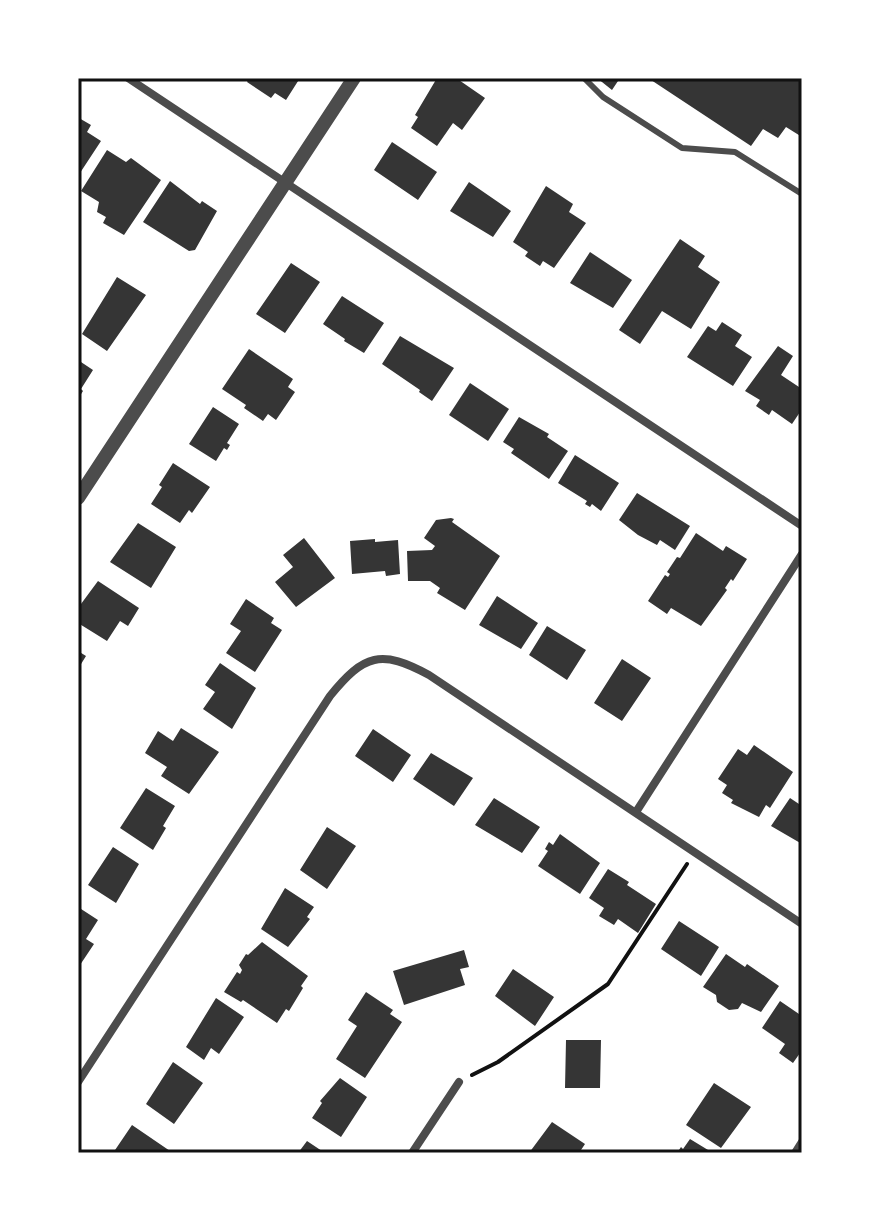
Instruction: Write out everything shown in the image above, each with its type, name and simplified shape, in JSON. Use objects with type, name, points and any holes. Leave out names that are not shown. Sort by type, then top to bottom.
[{"type":"street","points":[[128,78],[802,526]]},
{"type":"street","points":[[78,498],[354,78]]},
{"type":"street","points":[[636,812],[802,554]]},
{"type":"street","points":[[78,1082],[330,696],[357,666],[371,661],[386,658],[402,660],[429,675],[802,924]]},
{"type":"street","points":[[412,1153],[459,1082]]},
{"type":"street","points":[[795,1153],[802,1142]]},
{"type":"lane","points":[[584,78],[603,97],[682,148],[728,151],[745,156],[802,194]]},
{"type":"path","points":[[459,1082],[498,1062],[608,984],[695,852]]},
{"type":"building","points":[[249,78],[300,78],[286,100],[275,93],[271,98],[247,82]]},
{"type":"building","points":[[437,78],[456,78],[485,98],[462,130],[453,123],[437,146],[411,128],[418,117],[415,115]]},
{"type":"building","points":[[597,78],[620,78],[612,90]]},
{"type":"building","points":[[648,78],[802,78],[802,137],[786,127],[778,138],[763,129],[751,146]]},
{"type":"building","points":[[79,118],[91,125],[87,132],[101,141],[78,176]]},
{"type":"building","points":[[392,142],[437,172],[418,200],[374,170]]},
{"type":"building","points":[[107,150],[126,162],[131,158],[161,180],[124,235],[103,223],[106,217],[97,212],[99,202],[81,191]]},
{"type":"building","points":[[170,181],[200,204],[202,201],[217,211],[195,250],[189,251],[143,222]]},
{"type":"building","points":[[469,182],[511,211],[493,237],[450,211]]},
{"type":"building","points":[[546,186],[573,204],[569,212],[586,223],[554,268],[543,261],[540,266],[525,256],[528,252],[513,242]]},
{"type":"building","points":[[680,239],[705,256],[698,267],[720,282],[691,329],[662,311],[640,344],[619,330]]},
{"type":"building","points":[[590,252],[632,280],[613,308],[570,283]]},
{"type":"building","points":[[291,263],[320,282],[285,333],[256,314]]},
{"type":"building","points":[[117,277],[146,295],[107,351],[82,334]]},
{"type":"building","points":[[342,296],[384,323],[364,353],[323,324]]},
{"type":"building","points":[[722,322],[742,335],[735,346],[752,357],[733,386],[687,357],[708,326],[716,331]]},
{"type":"building","points":[[400,336],[454,368],[432,401],[382,364]]},
{"type":"building","points":[[778,346],[793,356],[781,375],[802,389],[802,409],[792,424],[772,410],[769,415],[756,406],[760,400],[745,391]]},
{"type":"building","points":[[249,349],[293,379],[288,387],[295,392],[276,420],[268,414],[263,421],[222,389]]},
{"type":"building","points":[[78,360],[93,370],[78,399]]},
{"type":"building","points":[[470,383],[509,409],[488,441],[449,415]]},
{"type":"building","points":[[213,407],[239,424],[227,443],[230,445],[227,450],[224,448],[216,461],[189,444]]},
{"type":"building","points":[[519,417],[549,434],[547,437],[568,451],[549,479],[511,453],[514,449],[503,442]]},
{"type":"building","points":[[575,455],[619,483],[601,511],[592,504],[590,507],[585,504],[587,501],[558,483]]},
{"type":"building","points":[[173,463],[210,487],[192,513],[189,510],[180,523],[151,504]]},
{"type":"building","points":[[637,493],[690,526],[675,550],[660,540],[657,545],[638,535],[619,520]]},
{"type":"building","points":[[454,519],[452,522],[500,556],[465,610],[437,593],[440,588],[430,581],[408,581],[407,551],[432,550],[435,546],[424,538],[436,520]]},
{"type":"building","points":[[138,523],[176,547],[151,588],[110,562]]},
{"type":"building","points":[[696,533],[723,551],[726,546],[747,559],[701,626],[671,608],[667,614],[648,601],[665,575],[668,577],[670,574],[667,572]]},
{"type":"building","points":[[304,538],[335,578],[296,607],[275,582],[293,567],[283,555]]},
{"type":"building","points":[[375,539],[375,542],[398,540],[400,574],[386,576],[385,571],[352,574],[350,541]]},
{"type":"building","points":[[98,581],[139,608],[128,626],[120,621],[107,641],[78,623],[78,608]]},
{"type":"building","points":[[497,596],[538,623],[521,649],[479,625]]},
{"type":"building","points":[[246,599],[274,618],[271,623],[282,630],[255,672],[226,653],[241,631],[230,624]]},
{"type":"building","points":[[547,626],[586,650],[567,680],[529,655]]},
{"type":"building","points":[[78,651],[86,656],[78,669]]},
{"type":"building","points":[[622,659],[651,678],[622,721],[594,703]]},
{"type":"building","points":[[220,663],[256,688],[232,729],[203,709],[215,692],[205,685]]},
{"type":"building","points":[[181,728],[219,752],[189,794],[161,776],[167,767],[145,753],[158,731],[173,741]]},
{"type":"building","points":[[373,729],[411,755],[393,782],[355,756]]},
{"type":"building","points":[[754,745],[793,772],[770,808],[766,805],[759,817],[731,803],[733,800],[722,793],[727,785],[718,779],[738,749],[747,755]]},
{"type":"building","points":[[431,753],[473,778],[454,806],[413,779]]},
{"type":"building","points":[[146,788],[175,806],[153,850],[120,828]]},
{"type":"building","points":[[494,798],[540,827],[522,853],[475,825]]},
{"type":"building","points":[[790,798],[802,806],[802,844],[771,826]]},
{"type":"building","points":[[327,827],[356,846],[327,889],[300,870]]},
{"type":"building","points":[[560,834],[600,863],[580,894],[538,866],[548,851],[545,849],[549,842],[553,845]]},
{"type":"building","points":[[113,847],[139,864],[116,903],[88,885]]},
{"type":"building","points":[[608,869],[656,904],[638,933],[618,919],[614,925],[599,916],[604,908],[589,898]]},
{"type":"building","points":[[285,888],[314,907],[307,917],[310,919],[288,947],[261,929]]},
{"type":"building","points":[[78,907],[98,920],[86,939],[94,944],[78,968]]},
{"type":"building","points":[[679,921],[719,947],[701,976],[661,949]]},
{"type":"building","points":[[262,942],[308,976],[289,1011],[286,1009],[277,1023],[243,1000],[241,1002],[224,992],[237,972],[240,974],[242,970],[239,965],[246,954]]},
{"type":"building","points":[[464,950],[469,967],[460,969],[465,985],[404,1005],[393,971]]},
{"type":"building","points":[[726,954],[779,986],[761,1012],[742,1003],[738,1009],[729,1010],[717,1002],[716,995],[703,987]]},
{"type":"building","points":[[513,969],[554,997],[535,1026],[495,996]]},
{"type":"building","points":[[366,992],[393,1010],[390,1014],[402,1022],[365,1078],[336,1059],[357,1026],[348,1020]]},
{"type":"building","points":[[216,998],[244,1017],[219,1054],[211,1048],[204,1060],[186,1047]]},
{"type":"building","points":[[780,1001],[799,1014],[802,1009],[802,1054],[793,1063],[779,1053],[785,1044],[762,1028]]},
{"type":"building","points":[[566,1040],[601,1040],[600,1088],[565,1088]]},
{"type":"building","points":[[173,1062],[203,1083],[174,1124],[146,1104]]},
{"type":"building","points":[[340,1078],[367,1097],[341,1137],[312,1118],[322,1103],[320,1101]]},
{"type":"building","points":[[714,1083],[751,1107],[721,1148],[686,1125]]},
{"type":"building","points":[[552,1122],[585,1144],[579,1153],[529,1153]]},
{"type":"building","points":[[132,1125],[173,1153],[113,1153]]},
{"type":"building","points":[[690,1139],[713,1153],[677,1153]]},
{"type":"building","points":[[307,1141],[325,1153],[298,1153]]}]
